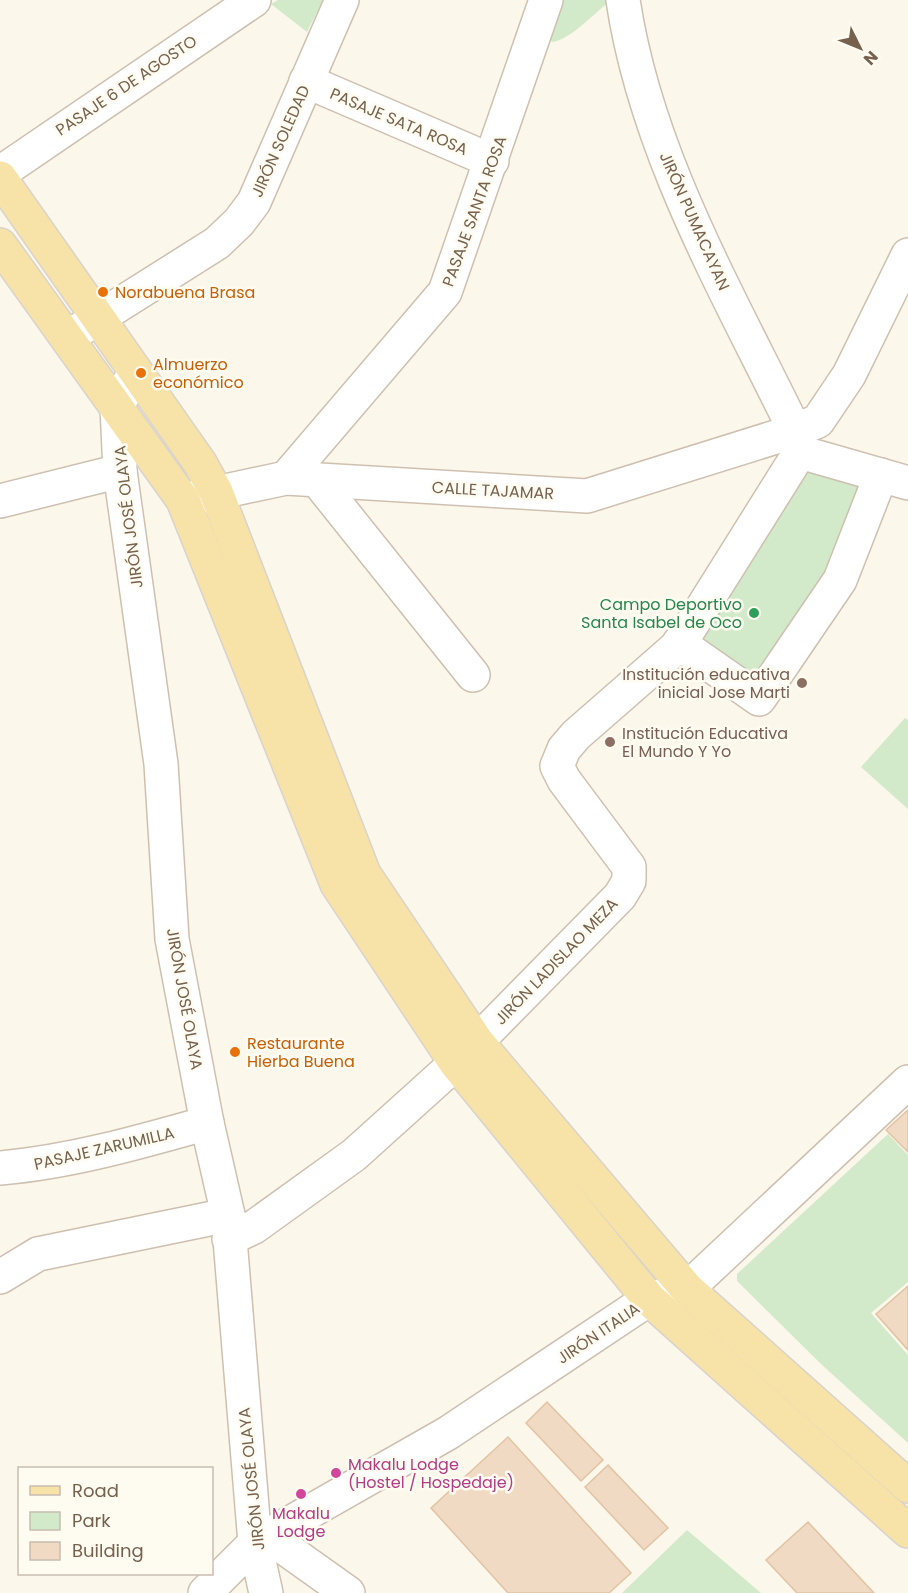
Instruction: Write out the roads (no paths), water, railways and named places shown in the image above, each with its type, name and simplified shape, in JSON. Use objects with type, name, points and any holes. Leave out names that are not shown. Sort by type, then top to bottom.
[{"type":"main road","points":[[0,178],[200,463],[216,492],[321,804],[337,884],[467,1053],[649,1299],[908,1531]]},
{"type":"main road","points":[[0,245],[183,500],[321,804]]},
{"type":"main road","points":[[467,1053],[687,1289],[908,1486]]},
{"type":"street","name":"PASAJE 6 DE AGOSTO","points":[[0,173],[254,0]]},
{"type":"street","name":"JIRÓN SOLEDAD","points":[[68,337],[217,243],[239,222],[254,202],[342,0]]},
{"type":"street","name":"PASAJE SANTA ROSA","points":[[302,479],[445,292],[546,0]]},
{"type":"street","name":"JIRÓN PUMACAYAN","points":[[623,0],[644,98],[671,174],[797,442]]},
{"type":"street","name":"PASAJE SATA ROSA","points":[[306,81],[492,161]]},
{"type":"street","name":"JIRÓN LADISLAO MEZA","points":[[0,1277],[38,1254],[228,1227],[254,1227],[354,1155],[467,1053],[620,896],[629,881],[629,867],[564,780],[557,766],[564,749],[576,735],[680,643],[797,442],[818,421],[849,375],[908,255]]},
{"type":"street","name":"JIRÓN JOSÉ OLAYA","points":[[135,371],[117,407],[120,471],[161,764],[172,939],[228,1227],[266,1593]]},
{"type":"street","points":[[680,643],[759,699],[840,580],[894,479],[797,442]]},
{"type":"street","name":"CALLE TAJAMAR","points":[[183,500],[216,492],[302,479],[587,496],[797,442]]},
{"type":"street","points":[[0,501],[120,471]]},
{"type":"street","points":[[302,479],[473,675]]},
{"type":"street","name":"JIRÓN ITALIA","points":[[205,1593],[262,1540],[448,1433],[649,1299],[687,1289],[908,1082]]},
{"type":"street","name":"PASAJE ZARUMILLA","points":[[0,1168],[25,1166],[131,1144],[207,1123]]},
{"type":"street","name":"JIRÓN JOSÉ OLAYA","points":[[262,1540],[348,1593]]},
{"type":"place","name":"Norabuena Brasa","points":[[103,292]]},
{"type":"place","name":"Almuerzo económico","points":[[141,373]]},
{"type":"place","name":"Campo Deportivo Santa Isabel de Oco","points":[[754,613]]},
{"type":"place","name":"Institución educativa inicial Jose Marti","points":[[802,683]]},
{"type":"place","name":"Institución Educativa El Mundo Y Yo","points":[[610,742]]},
{"type":"place","name":"Restaurante Hierba Buena","points":[[235,1052]]},
{"type":"place","name":"Makalu Lodge (Hostel / Hospedaje)","points":[[336,1473]]},
{"type":"place","name":"Makalu Lodge","points":[[301,1494]]}]
